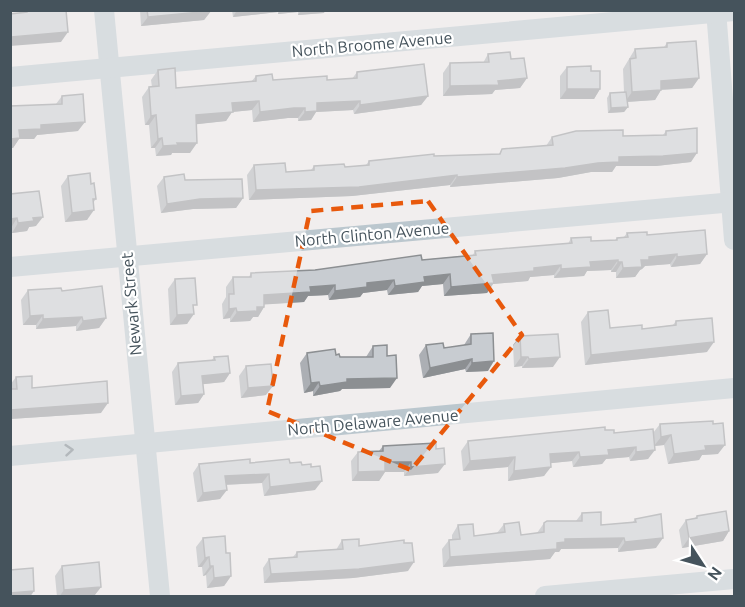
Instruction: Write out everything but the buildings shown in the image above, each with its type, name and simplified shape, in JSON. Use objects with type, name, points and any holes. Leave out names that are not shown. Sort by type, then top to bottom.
[{"type":"street","name":"Newark Street","points":[[104,10],[160,597]]},
{"type":"street","name":"North Broome Avenue","points":[[10,77],[722,12]]},
{"type":"street","points":[[722,12],[735,240]]},
{"type":"street","name":"North Clinton Avenue","points":[[10,267],[733,202]]},
{"type":"street","name":"North Delaware Avenue","points":[[10,456],[735,388]]},
{"type":"street","points":[[545,597],[735,579]]},
{"type":"highlighted area","points":[[428,201],[522,335],[411,470],[267,411],[310,211]]}]
